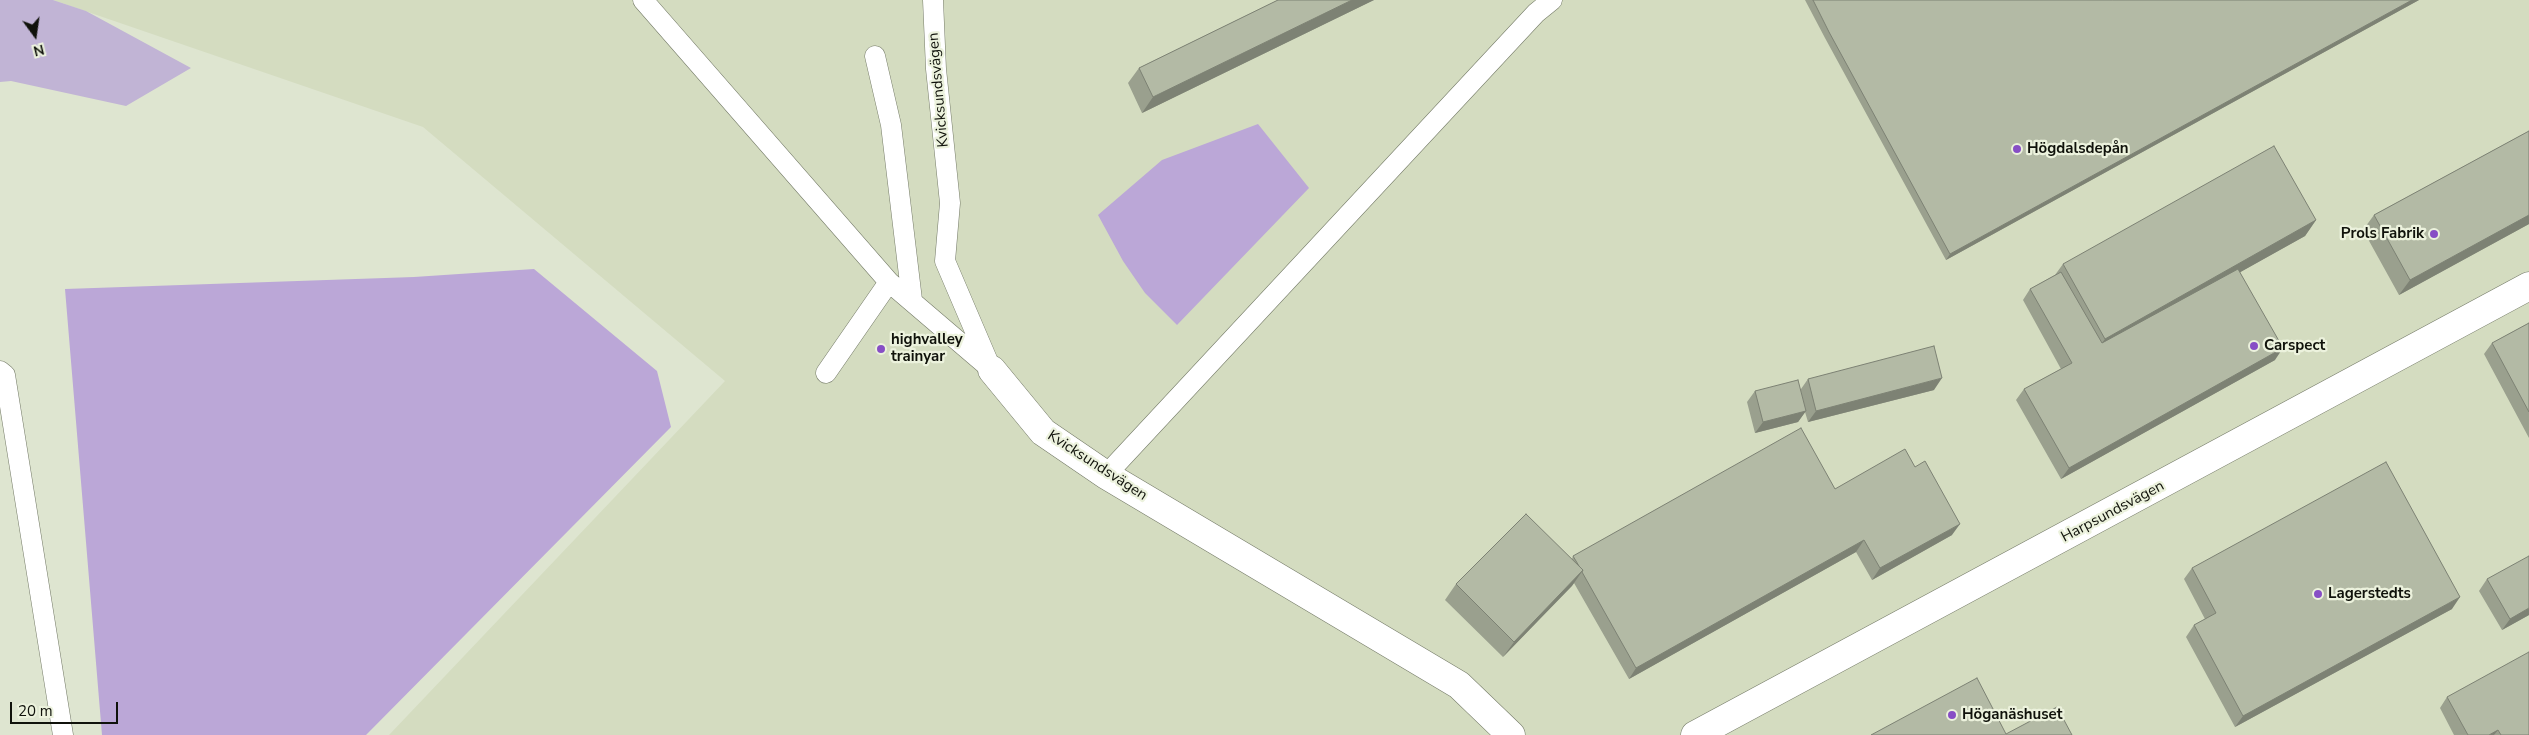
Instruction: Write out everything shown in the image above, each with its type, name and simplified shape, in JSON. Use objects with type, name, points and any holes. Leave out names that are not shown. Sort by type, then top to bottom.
[{"type":"street","name":"Harpsundsvägen","points":[[1695,735],[2529,286]]},
{"type":"street","name":"Kvicksundsvägen","points":[[992,370],[1043,432],[1106,474],[1459,685],[1511,735]]},
{"type":"lane","points":[[643,0],[889,282],[992,370]]},
{"type":"lane","name":"Kvicksundsvägen","points":[[933,0],[936,69],[950,203],[945,261],[992,370]]},
{"type":"lane","points":[[1106,474],[1536,13],[1552,0]]},
{"type":"lane","points":[[875,56],[890,125],[912,300]]},
{"type":"lane","points":[[826,373],[889,282]]},
{"type":"lane","points":[[0,371],[5,375],[63,735]]},
{"type":"shaded area","points":[[0,0],[53,0],[86,11],[191,68],[126,106],[11,81],[0,82]]},
{"type":"shaded area","points":[[53,0],[2529,0],[2529,735],[389,735],[725,381],[423,127]]},
{"type":"shaded area","points":[[1258,124],[1309,188],[1177,325],[1145,293],[1123,261],[1098,215],[1162,160]]},
{"type":"shaded area","points":[[534,269],[657,371],[671,427],[366,735],[102,735],[65,289],[414,277]]},
{"type":"building","points":[[1278,0],[1352,0],[1153,97],[1139,68]]},
{"type":"building","name":"Högdalsdepån","points":[[1813,0],[2412,0],[1950,254]]},
{"type":"building","points":[[2529,131],[2529,215],[2410,280],[2374,215]]},
{"type":"building","points":[[2274,146],[2316,220],[2105,339],[2063,264]]},
{"type":"building","points":[[2238,269],[2283,348],[2069,468],[2024,389],[2072,363],[2030,289],[2061,272],[2102,343]]},
{"type":"building","points":[[2529,323],[2529,412],[2492,343]]},
{"type":"building","points":[[1934,346],[1942,378],[1816,411],[1808,379]]},
{"type":"building","points":[[1798,380],[1806,411],[1763,422],[1755,391]]},
{"type":"building","points":[[1801,428],[1835,489],[1905,449],[1915,467],[1925,461],[1960,524],[1880,568],[1864,540],[1636,668],[1582,572],[1583,570],[1573,556]]},
{"type":"building","name":"Lagerstedts","points":[[2386,462],[2460,597],[2243,716],[2194,625],[2216,613],[2192,568]]},
{"type":"building","points":[[1526,514],[1583,570],[1514,642],[1456,584]]},
{"type":"building","points":[[2529,556],[2529,608],[2510,619],[2487,579]]},
{"type":"building","points":[[2529,652],[2529,735],[2501,735],[2498,730],[2489,735],[2468,735],[2447,697]]},
{"type":"building","points":[[1977,678],[2006,734],[2057,707],[2072,735],[1871,735]]},
{"type":"place","name":"Högdalsdepån","points":[[2017,149]]},
{"type":"place","name":"Prols Fabrik","points":[[2434,234]]},
{"type":"place","name":"Carspect","points":[[2254,346]]},
{"type":"place","name":"highvalley trainyar","points":[[881,349]]},
{"type":"place","name":"Lagerstedts","points":[[2318,594]]},
{"type":"place","name":"Höganäshuset","points":[[1952,715]]}]
